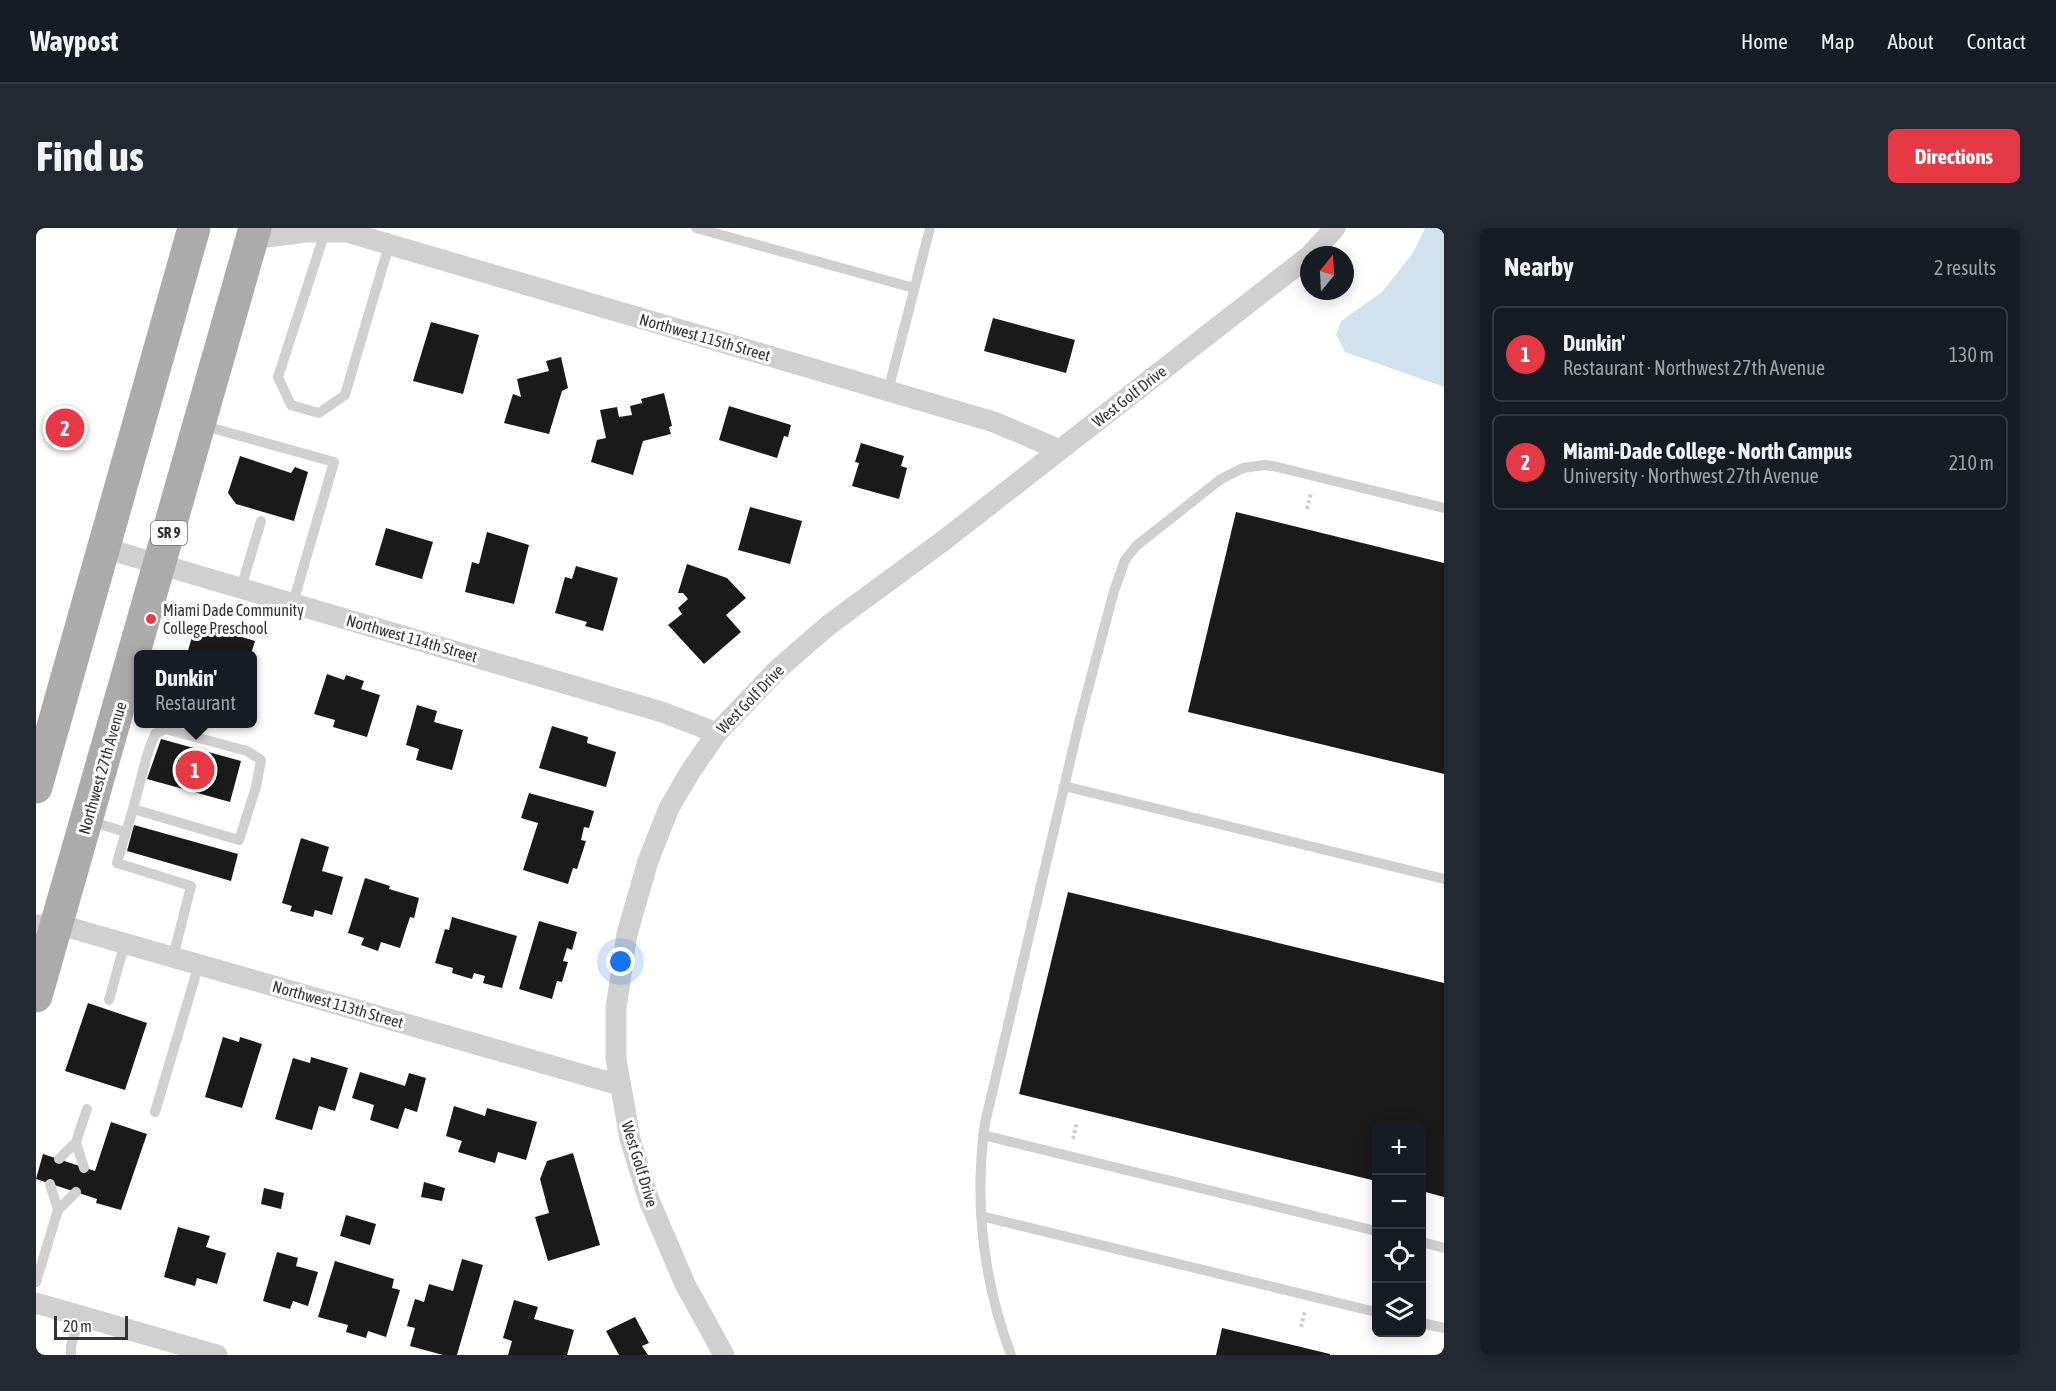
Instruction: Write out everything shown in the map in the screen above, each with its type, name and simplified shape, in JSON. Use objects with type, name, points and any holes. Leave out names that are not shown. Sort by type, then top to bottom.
[{"type":"main road","points":[[36,787],[194,228]]},
{"type":"main road","name":"Northwest 27th Avenue","points":[[136,650],[254,233]]},
{"type":"main road","name":"Northwest 27th Avenue","points":[[36,996],[43,919],[87,821],[134,656]]},
{"type":"street","name":"West Golf Drive","points":[[1319,246],[1335,228]]},
{"type":"street","name":"Northwest 115th Street","points":[[254,233],[337,231],[994,422],[1060,450]]},
{"type":"street","name":"West Golf Drive","points":[[724,1355],[685,1284],[649,1200],[630,1139],[619,1085],[614,1035],[621,965],[633,911],[661,824],[690,772],[717,733],[776,671],[830,624],[943,541],[1300,264]]},
{"type":"street","name":"Northwest 114th Street","points":[[104,548],[662,712],[717,733]]},
{"type":"street","name":"Northwest 113th Street","points":[[43,919],[619,1085]]},
{"type":"street","points":[[36,1303],[217,1355]]},
{"type":"lane","points":[[696,228],[914,288]]},
{"type":"lane","points":[[888,391],[930,228]]},
{"type":"lane","points":[[337,231],[278,377],[291,405],[319,413],[345,395],[389,245]]},
{"type":"lane","points":[[200,424],[334,462],[293,603]]},
{"type":"lane","points":[[1011,1355],[986,1271],[980,1183],[984,1135],[1064,786],[1114,591],[1125,560],[1136,546],[1211,486],[1243,468],[1264,465],[1444,508]]},
{"type":"lane","points":[[241,588],[261,521]]},
{"type":"lane","points":[[133,809],[239,840],[256,787],[261,760],[247,751],[165,729],[155,734],[117,863],[191,886],[173,957]]},
{"type":"lane","points":[[1064,786],[1444,879]]},
{"type":"lane","points":[[87,821],[126,832]]},
{"type":"lane","points":[[109,1000],[125,943]]},
{"type":"lane","points":[[155,1112],[199,964]]},
{"type":"lane","points":[[59,1159],[76,1142],[87,1109]]},
{"type":"lane","points":[[984,1135],[1372,1230]]},
{"type":"lane","points":[[76,1142],[84,1168]]},
{"type":"lane","points":[[50,1184],[58,1210]]},
{"type":"lane","points":[[36,1282],[58,1210],[76,1192]]},
{"type":"lane","points":[[981,1216],[1372,1311]]},
{"type":"lane","points":[[1426,1243],[1444,1248]]},
{"type":"lane","points":[[71,1355],[71,1346],[80,1316]]},
{"type":"lane","points":[[1426,1324],[1444,1328]]},
{"type":"path","points":[[1307,509],[1312,489]]},
{"type":"path","points":[[1072,1142],[1077,1122]]},
{"type":"path","points":[[1300,1327],[1305,1308]]},
{"type":"water","points":[[1425,228],[1444,228],[1444,387],[1345,352],[1336,335],[1341,321],[1382,292],[1413,253]]},
{"type":"building","points":[[993,318],[1075,340],[1066,373],[984,351]]},
{"type":"building","points":[[431,322],[479,335],[463,394],[413,381]]},
{"type":"building","points":[[561,357],[568,388],[562,391],[549,434],[504,423],[513,394],[521,397],[517,379],[549,371],[546,361]]},
{"type":"building","points":[[664,393],[672,426],[669,427],[671,434],[643,441],[633,475],[591,462],[597,440],[606,438],[600,410],[617,407],[619,417],[632,415],[630,406],[642,403],[641,399]]},
{"type":"building","points":[[729,406],[791,425],[788,437],[784,436],[777,458],[719,440]]},
{"type":"building","points":[[861,443],[904,456],[901,466],[907,468],[899,499],[852,486],[859,463],[855,462]]},
{"type":"building","points":[[240,456],[291,473],[295,467],[308,472],[294,521],[236,504],[228,493]]},
{"type":"building","points":[[750,507],[802,521],[790,564],[738,550]]},
{"type":"building","points":[[1236,512],[1444,563],[1444,774],[1188,712]]},
{"type":"building","points":[[386,528],[433,542],[422,579],[375,565]]},
{"type":"building","points":[[487,532],[529,545],[514,604],[465,592],[472,562],[479,564]]},
{"type":"building","points":[[687,564],[727,578],[746,598],[726,615],[741,632],[704,664],[668,625],[682,614],[678,608],[688,599],[683,593],[678,593]]},
{"type":"building","points":[[576,566],[618,578],[603,631],[585,626],[587,622],[555,613],[565,577],[572,579]]},
{"type":"building","points":[[196,623],[255,641],[252,650],[188,650]]},
{"type":"building","points":[[327,674],[344,680],[346,675],[364,681],[361,689],[380,695],[367,737],[333,727],[335,720],[314,714]]},
{"type":"building","points":[[417,705],[437,711],[434,722],[463,730],[452,770],[416,760],[419,749],[406,745]]},
{"type":"building","points":[[552,726],[588,737],[587,743],[616,752],[606,787],[539,768]]},
{"type":"building","points":[[161,739],[241,761],[230,802],[147,779]]},
{"type":"building","points":[[529,793],[594,811],[589,828],[584,827],[581,840],[586,841],[577,869],[573,868],[568,884],[523,870],[538,823],[521,818]]},
{"type":"building","points":[[134,825],[238,854],[231,881],[127,851]]},
{"type":"building","points":[[301,838],[329,847],[322,871],[343,877],[332,915],[315,910],[313,917],[290,911],[292,906],[282,903]]},
{"type":"building","points":[[365,878],[390,886],[389,889],[419,898],[414,918],[410,917],[400,948],[381,942],[378,951],[361,945],[364,938],[348,933]]},
{"type":"building","points":[[1068,892],[1444,983],[1444,1197],[1426,1192],[1426,1121],[1372,1121],[1372,1180],[1019,1094]]},
{"type":"building","points":[[452,917],[517,936],[502,988],[483,983],[485,976],[474,973],[472,979],[452,973],[453,968],[435,963],[445,929],[449,930]]},
{"type":"building","points":[[539,921],[577,932],[572,950],[567,948],[563,961],[568,962],[562,982],[557,981],[552,999],[519,989]]},
{"type":"building","points":[[88,1003],[147,1023],[125,1090],[65,1071]]},
{"type":"building","points":[[223,1037],[239,1042],[240,1037],[262,1044],[242,1108],[205,1097]]},
{"type":"building","points":[[311,1057],[348,1068],[335,1111],[319,1106],[312,1130],[275,1119],[293,1058],[310,1063]]},
{"type":"building","points":[[360,1072],[405,1086],[409,1073],[426,1078],[417,1112],[405,1108],[398,1129],[370,1120],[374,1105],[352,1098]]},
{"type":"building","points":[[454,1106],[485,1116],[487,1108],[537,1122],[526,1160],[498,1152],[495,1163],[458,1152],[462,1141],[446,1136]]},
{"type":"building","points":[[111,1122],[147,1134],[121,1210],[96,1203],[97,1199],[36,1179],[43,1154],[95,1171]]},
{"type":"building","points":[[573,1153],[600,1245],[548,1261],[535,1217],[549,1213],[540,1179],[547,1161]]},
{"type":"building","points":[[424,1182],[445,1188],[442,1201],[421,1197]]},
{"type":"building","points":[[264,1188],[284,1193],[281,1209],[261,1204]]},
{"type":"building","points":[[346,1215],[376,1224],[370,1245],[340,1236]]},
{"type":"building","points":[[178,1227],[210,1236],[206,1247],[226,1253],[217,1284],[197,1278],[195,1286],[164,1277]]},
{"type":"building","points":[[277,1252],[298,1258],[296,1266],[318,1272],[308,1306],[293,1301],[290,1309],[263,1301]]},
{"type":"building","points":[[462,1259],[483,1265],[457,1355],[443,1355],[410,1346],[415,1328],[407,1326],[415,1299],[424,1302],[429,1284],[453,1291]]},
{"type":"building","points":[[335,1261],[394,1279],[392,1288],[400,1290],[386,1337],[368,1331],[366,1338],[346,1332],[348,1325],[318,1317]]},
{"type":"building","points":[[514,1300],[538,1307],[534,1319],[574,1330],[567,1355],[508,1355],[512,1341],[503,1338]]},
{"type":"building","points":[[635,1317],[649,1343],[642,1346],[648,1355],[619,1355],[606,1331]]},
{"type":"building","points":[[1222,1328],[1330,1354],[1330,1355],[1216,1355]]},
{"type":"place","name":"Miami-Dade College - North Campus","points":[[65,428]]},
{"type":"place","name":"Miami Dade Community College Preschool","points":[[151,619]]},
{"type":"place","name":"Dunkin'","points":[[195,770]]}]
